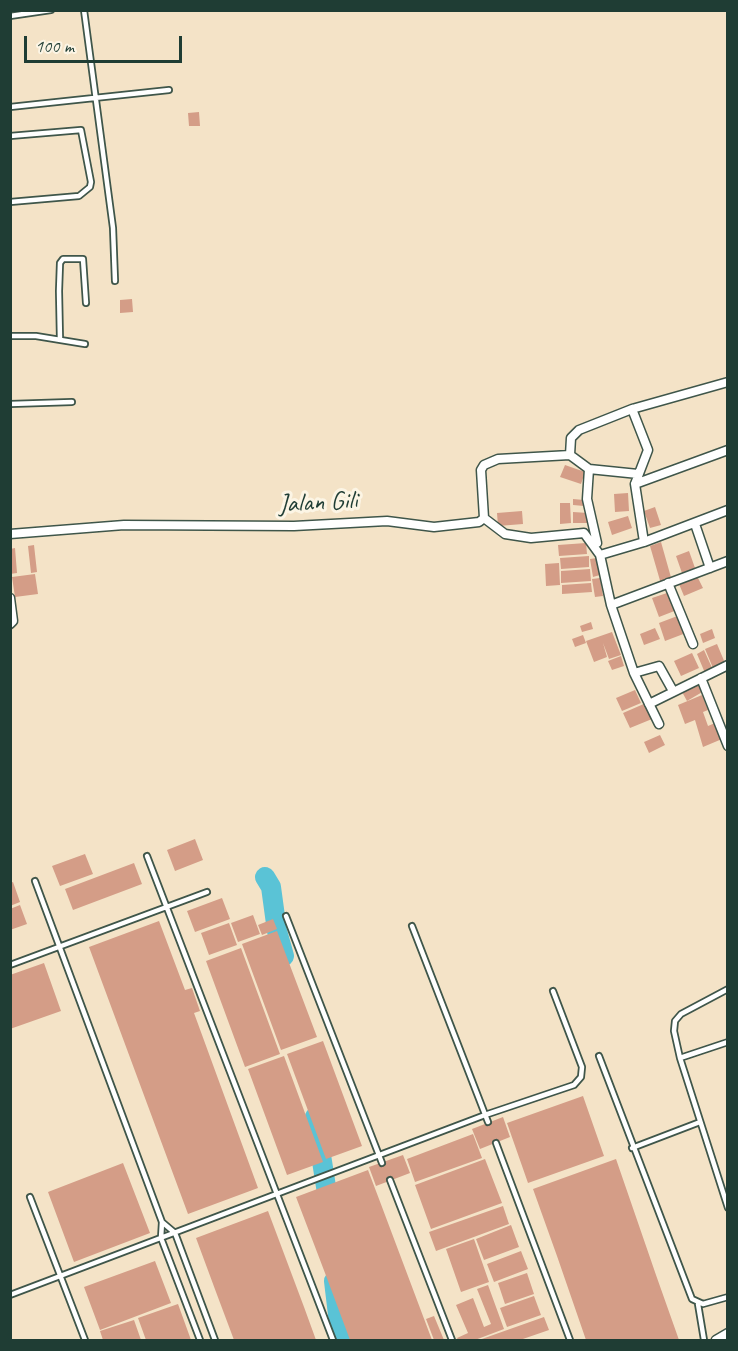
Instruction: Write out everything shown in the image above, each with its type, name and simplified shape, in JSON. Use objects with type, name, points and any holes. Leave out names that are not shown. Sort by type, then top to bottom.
[{"type":"street","points":[[570,455],[571,438],[575,433],[632,409],[728,382]]},
{"type":"street","points":[[632,409],[648,450],[635,484],[644,542]]},
{"type":"street","points":[[635,484],[728,450]]},
{"type":"street","points":[[600,555],[584,533],[531,538],[505,534],[484,518],[482,470],[484,465],[498,459],[570,455],[590,469],[638,474]]},
{"type":"street","points":[[590,469],[587,500],[611,605],[634,673],[659,724]]},
{"type":"street","points":[[600,555],[644,542],[728,510]]},
{"type":"street","name":"Jalan Gili","points":[[10,534],[124,525],[294,526],[387,521],[434,527],[479,522],[484,518]]},
{"type":"street","points":[[695,524],[711,568]]},
{"type":"street","points":[[611,605],[728,561]]},
{"type":"street","points":[[668,583],[693,644]]},
{"type":"street","points":[[10,598],[13,621],[10,624]]},
{"type":"street","points":[[649,704],[728,665]]},
{"type":"street","points":[[634,673],[659,666],[673,691]]},
{"type":"street","points":[[700,678],[728,747]]},
{"type":"street","points":[[716,1341],[728,1333]]},
{"type":"lane","points":[[10,16],[51,10]]},
{"type":"lane","points":[[84,10],[114,238],[115,281]]},
{"type":"lane","points":[[10,107],[169,90]]},
{"type":"lane","points":[[10,136],[76,128],[81,130],[91,182],[90,187],[79,195],[10,202]]},
{"type":"lane","points":[[60,340],[60,263],[63,259],[83,259],[86,303]]},
{"type":"lane","points":[[10,336],[85,344]]},
{"type":"lane","points":[[10,404],[72,402]]},
{"type":"lane","points":[[147,856],[333,1341]]},
{"type":"lane","points":[[35,881],[162,1222],[160,1238],[200,1341]]},
{"type":"lane","points":[[10,965],[207,892]]},
{"type":"lane","points":[[286,916],[382,1162]]},
{"type":"lane","points":[[412,926],[488,1122]]},
{"type":"lane","points":[[728,989],[681,1014],[675,1022],[674,1031],[680,1058],[728,1208]]},
{"type":"lane","points":[[10,1295],[485,1115],[574,1084],[581,1077],[582,1068],[553,991]]},
{"type":"lane","points":[[680,1058],[728,1042]]},
{"type":"lane","points":[[599,1056],[690,1296],[698,1304],[704,1341]]},
{"type":"lane","points":[[632,1148],[700,1122]]},
{"type":"lane","points":[[496,1143],[570,1341]]},
{"type":"lane","points":[[390,1180],[452,1341]]},
{"type":"lane","points":[[30,1197],[84,1341]]},
{"type":"lane","points":[[162,1222],[175,1233],[215,1341]]},
{"type":"lane","points":[[698,1304],[711,1304],[728,1297]]},
{"type":"building","points":[[199,112],[200,126],[189,126],[188,113]]},
{"type":"building","points":[[132,299],[133,312],[120,313],[120,300]]},
{"type":"building","points":[[565,465],[585,472],[581,484],[560,477]]},
{"type":"building","points":[[628,493],[629,511],[615,512],[614,494]]},
{"type":"building","points":[[573,499],[584,500],[584,506],[573,505]]},
{"type":"building","points":[[560,503],[570,503],[571,523],[560,524]]},
{"type":"building","points":[[655,507],[661,525],[650,528],[644,511]]},
{"type":"building","points":[[522,511],[523,524],[498,526],[497,513]]},
{"type":"building","points":[[573,512],[588,513],[587,523],[573,523]]},
{"type":"building","points":[[628,516],[632,528],[612,535],[608,522]]},
{"type":"building","points":[[661,542],[672,581],[661,584],[650,546]]},
{"type":"building","points":[[586,543],[587,554],[559,556],[558,545]]},
{"type":"building","points":[[34,545],[37,572],[31,573],[28,546]]},
{"type":"building","points":[[15,548],[17,573],[10,574],[10,549]]},
{"type":"building","points":[[689,551],[695,568],[682,573],[676,556]]},
{"type":"building","points":[[589,556],[589,567],[561,569],[560,558]]},
{"type":"building","points":[[597,558],[600,575],[593,577],[590,559]]},
{"type":"building","points":[[559,563],[560,585],[546,586],[545,564]]},
{"type":"building","points":[[590,569],[591,581],[561,583],[561,571]]},
{"type":"building","points":[[35,574],[38,594],[15,597],[12,577]]},
{"type":"building","points":[[697,576],[703,588],[684,596],[679,584]]},
{"type":"building","points":[[600,578],[603,596],[595,597],[592,579]]},
{"type":"building","points":[[591,583],[592,592],[562,594],[562,585]]},
{"type":"building","points":[[670,592],[677,610],[659,617],[652,598]]},
{"type":"building","points":[[680,615],[686,633],[665,641],[659,623]]},
{"type":"building","points":[[591,622],[593,629],[582,632],[580,626]]},
{"type":"building","points":[[655,628],[660,639],[644,645],[640,634]]},
{"type":"building","points":[[712,629],[715,638],[703,643],[700,634]]},
{"type":"building","points":[[612,632],[621,655],[609,659],[603,643],[607,657],[594,662],[586,641]]},
{"type":"building","points":[[583,635],[586,643],[575,647],[572,639]]},
{"type":"building","points":[[717,644],[725,663],[713,668],[705,649]]},
{"type":"building","points":[[704,650],[713,670],[705,673],[697,654]]},
{"type":"building","points":[[692,653],[699,668],[681,676],[674,661]]},
{"type":"building","points":[[621,656],[624,666],[612,670],[608,661]]},
{"type":"building","points":[[698,680],[704,691],[687,701],[681,690]]},
{"type":"building","points":[[635,690],[641,703],[622,711],[616,698]]},
{"type":"building","points":[[702,695],[708,710],[703,712],[708,726],[715,723],[722,739],[703,747],[695,720],[685,724],[678,705]]},
{"type":"building","points":[[646,703],[652,719],[630,728],[623,713]]},
{"type":"building","points":[[660,735],[665,745],[649,753],[644,742]]},
{"type":"building","points":[[195,839],[203,860],[175,871],[167,850]]},
{"type":"building","points":[[85,854],[93,874],[60,886],[52,866]]},
{"type":"building","points":[[134,863],[142,884],[73,910],[65,889]]},
{"type":"building","points":[[13,882],[20,902],[10,906],[10,883]]},
{"type":"building","points":[[222,898],[230,919],[195,932],[187,911]]},
{"type":"building","points":[[20,905],[27,924],[10,930],[10,909]]},
{"type":"building","points":[[253,915],[260,934],[238,942],[231,923]]},
{"type":"building","points":[[273,919],[277,929],[262,935],[258,925]]},
{"type":"building","points":[[159,921],[185,990],[192,988],[200,1011],[194,1013],[258,1188],[188,1214],[89,947]]},
{"type":"building","points":[[229,923],[237,945],[209,955],[201,933]]},
{"type":"building","points":[[277,931],[317,1037],[281,1050],[242,944]]},
{"type":"building","points":[[241,948],[280,1054],[245,1067],[206,961]]},
{"type":"building","points":[[44,963],[61,1011],[10,1029],[10,975]]},
{"type":"building","points":[[323,1041],[362,1146],[326,1159],[287,1054]]},
{"type":"building","points":[[284,1056],[323,1162],[287,1175],[248,1069]]},
{"type":"building","points":[[583,1096],[604,1156],[528,1183],[507,1123]]},
{"type":"building","points":[[503,1117],[510,1137],[480,1149],[472,1129]]},
{"type":"building","points":[[473,1134],[482,1158],[415,1182],[407,1159]]},
{"type":"building","points":[[403,1155],[410,1173],[376,1186],[369,1167]]},
{"type":"building","points":[[485,1159],[502,1203],[431,1229],[415,1185]]},
{"type":"building","points":[[616,1159],[679,1340],[586,1340],[533,1189]]},
{"type":"building","points":[[123,1163],[150,1233],[74,1262],[48,1192]]},
{"type":"building","points":[[368,1170],[432,1340],[350,1340],[296,1197]]},
{"type":"building","points":[[503,1206],[509,1224],[436,1251],[429,1232]]},
{"type":"building","points":[[268,1211],[316,1340],[234,1340],[216,1292],[196,1238]]},
{"type":"building","points":[[511,1225],[519,1247],[484,1260],[476,1239]]},
{"type":"building","points":[[474,1239],[489,1282],[461,1292],[446,1249]]},
{"type":"building","points":[[521,1251],[528,1269],[494,1282],[487,1264]]},
{"type":"building","points":[[155,1261],[171,1303],[100,1330],[84,1287]]},
{"type":"building","points":[[527,1273],[534,1294],[505,1304],[498,1283]]},
{"type":"building","points":[[488,1285],[504,1329],[475,1340],[458,1340],[457,1338],[468,1333],[456,1305],[473,1298],[484,1327],[491,1324],[477,1289]]},
{"type":"building","points":[[534,1296],[541,1315],[507,1327],[500,1308]]},
{"type":"building","points":[[178,1304],[191,1340],[146,1340],[138,1318]]},
{"type":"building","points":[[434,1316],[444,1340],[434,1340],[426,1319]]},
{"type":"building","points":[[544,1317],[549,1330],[520,1340],[479,1340]]},
{"type":"building","points":[[134,1320],[141,1340],[103,1340],[100,1331]]},
{"type":"waterway","points":[[265,877],[271,887],[277,931],[284,956]]},
{"type":"waterway","points":[[315,1117],[330,1212]]},
{"type":"waterway","points":[[334,1281],[341,1340]]}]
